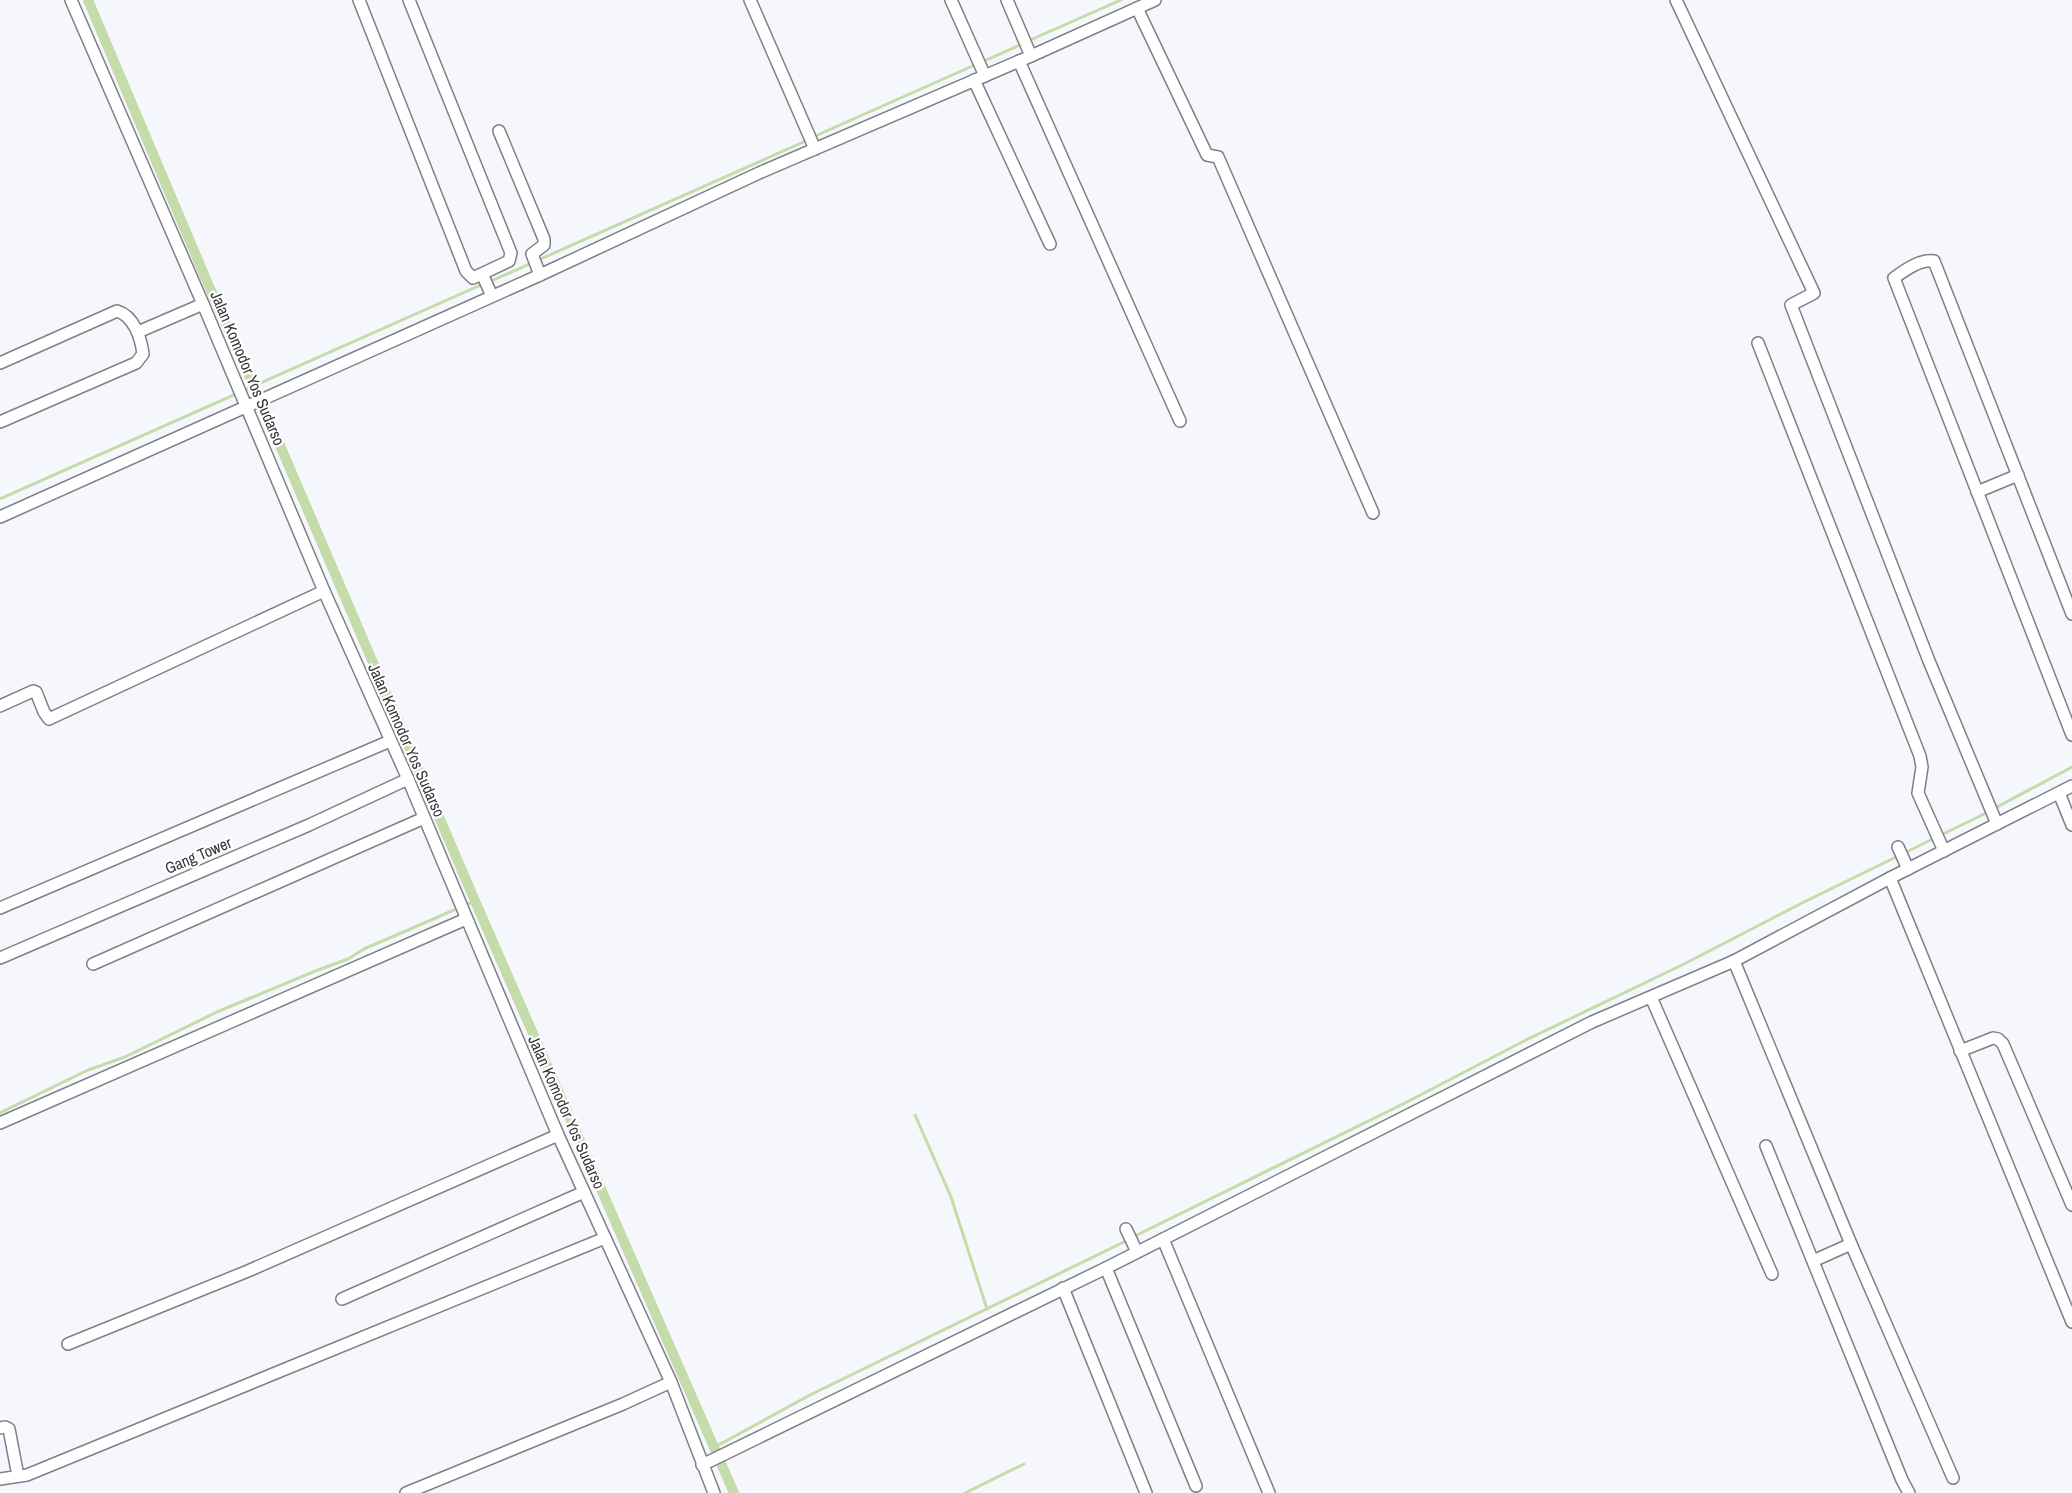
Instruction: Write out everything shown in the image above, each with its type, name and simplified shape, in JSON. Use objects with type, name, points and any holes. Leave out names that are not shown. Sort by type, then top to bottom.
[{"type":"street","name":"Jalan Komodor Yos Sudarso","points":[[71,0],[236,382],[248,403],[324,590],[408,779],[464,916],[558,1135],[705,1463],[714,1493]]},
{"type":"street","points":[[359,0],[466,271],[473,278],[483,276],[509,261],[511,253],[409,0]]},
{"type":"street","points":[[750,0],[814,147]]},
{"type":"street","points":[[951,0],[977,57],[981,75],[1050,244]]},
{"type":"street","points":[[1007,0],[1030,54]]},
{"type":"street","points":[[0,517],[814,147],[981,75],[1019,61],[1030,54],[1155,0]]},
{"type":"street","points":[[1676,0],[1814,294],[1791,305],[1926,652],[1996,820]]},
{"type":"street","points":[[1137,8],[1207,155],[1218,157],[1373,514]]},
{"type":"street","points":[[1019,61],[1180,421]]},
{"type":"street","points":[[499,131],[544,239],[544,246],[532,254],[539,273]]},
{"type":"street","points":[[2072,614],[1934,261],[1927,260],[1894,278],[2072,735]]},
{"type":"street","points":[[483,276],[491,294]]},
{"type":"street","points":[[138,332],[203,304]]},
{"type":"street","points":[[0,364],[117,311],[124,315],[138,332],[143,354],[136,363],[0,422]]},
{"type":"street","points":[[1758,343],[1920,756],[1922,767],[1918,793],[1942,847]]},
{"type":"street","points":[[1978,492],[2018,475]]},
{"type":"street","points":[[0,706],[33,691],[36,692],[49,719],[324,590]]},
{"type":"street","points":[[0,908],[390,741]]},
{"type":"street","name":"Gang Tower","points":[[0,958],[309,825],[408,779]]},
{"type":"street","points":[[705,1463],[1106,1268],[1135,1248],[1164,1238],[1592,1022],[1734,961],[1890,878],[1906,865],[1996,820],[2072,786]]},
{"type":"street","points":[[2059,793],[2072,825]]},
{"type":"street","points":[[93,964],[424,818]]},
{"type":"street","points":[[1899,847],[1906,865]]},
{"type":"street","points":[[1890,878],[2072,1322]]},
{"type":"street","points":[[0,1123],[464,916]]},
{"type":"street","points":[[1734,961],[1851,1244],[1953,1478]]},
{"type":"street","points":[[1651,997],[1772,1274]]},
{"type":"street","points":[[1960,1051],[1993,1038],[1998,1039],[2003,1044],[2072,1205]]},
{"type":"street","points":[[68,1344],[248,1271],[558,1135]]},
{"type":"street","points":[[1766,1146],[1902,1480],[1910,1493]]},
{"type":"street","points":[[342,1300],[584,1192]]},
{"type":"street","points":[[1127,1231],[1135,1248]]},
{"type":"street","points":[[0,1479],[27,1476],[605,1238]]},
{"type":"street","points":[[1164,1238],[1269,1493]]},
{"type":"street","points":[[1813,1261],[1851,1244]]},
{"type":"street","points":[[1106,1268],[1196,1486]]},
{"type":"street","points":[[1063,1288],[1146,1493]]},
{"type":"street","points":[[406,1493],[623,1404],[670,1382]]},
{"type":"street","points":[[0,1428],[6,1427],[9,1429],[18,1476]]},
{"type":"waterway","points":[[88,0],[208,284],[267,415],[475,901],[734,1493]]},
{"type":"waterway","points":[[1028,41],[1121,0]]},
{"type":"waterway","points":[[982,62],[1022,44]]},
{"type":"waterway","points":[[813,137],[977,64]]},
{"type":"waterway","points":[[489,282],[808,140]]},
{"type":"waterway","points":[[0,499],[483,284]]},
{"type":"waterway","points":[[1133,1237],[1982,815],[2072,767]]},
{"type":"waterway","points":[[0,1113],[88,1070],[125,1057],[217,1012],[348,959],[364,949],[475,901]]},
{"type":"waterway","points":[[915,1115],[951,1197],[987,1309]]},
{"type":"waterway","points":[[715,1447],[810,1395],[1128,1240]]},
{"type":"waterway","points":[[965,1493],[1024,1464]]}]
